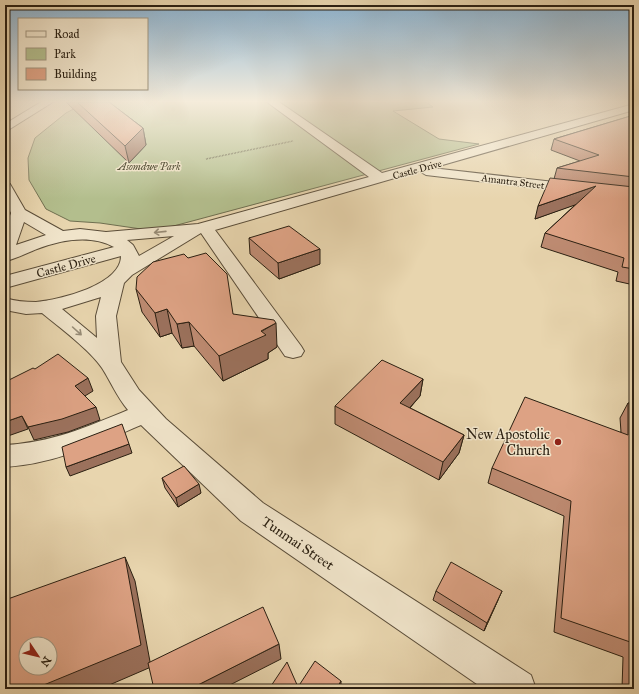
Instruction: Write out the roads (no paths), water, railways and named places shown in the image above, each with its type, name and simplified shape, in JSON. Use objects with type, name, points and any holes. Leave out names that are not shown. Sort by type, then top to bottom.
[{"type":"street","points":[[318,134],[381,178]]},
{"type":"street","name":"Castle Drive","points":[[105,237],[202,228],[537,134]]},
{"type":"street","name":"Amantra Street","points":[[415,169],[634,195]]},
{"type":"street","points":[[5,187],[19,213],[61,237]]},
{"type":"street","points":[[5,252],[19,213]]},
{"type":"street","points":[[202,228],[293,351]]},
{"type":"street","name":"Castle Drive","points":[[38,307],[85,298],[202,228]]},
{"type":"street","points":[[5,256],[40,241],[84,235],[105,237],[118,242],[127,249]]},
{"type":"street","name":"Castle Drive","points":[[5,282],[127,249]]},
{"type":"street","name":"Tunmai Street","points":[[110,362],[106,316],[120,276],[130,259],[127,249]]},
{"type":"street","points":[[5,304],[38,307]]},
{"type":"street","points":[[5,309],[38,307]]},
{"type":"street","name":"Tunmai Street","points":[[38,307],[75,329],[110,362],[130,396],[157,426],[252,512],[517,689]]},
{"type":"street","points":[[5,456],[16,456],[55,449],[145,413]]},
{"type":"place","name":"New Apostolic Church","points":[[558,442]]},
{"type":"park label","name":"Asomdwe Park","points":[[149,166]]}]
